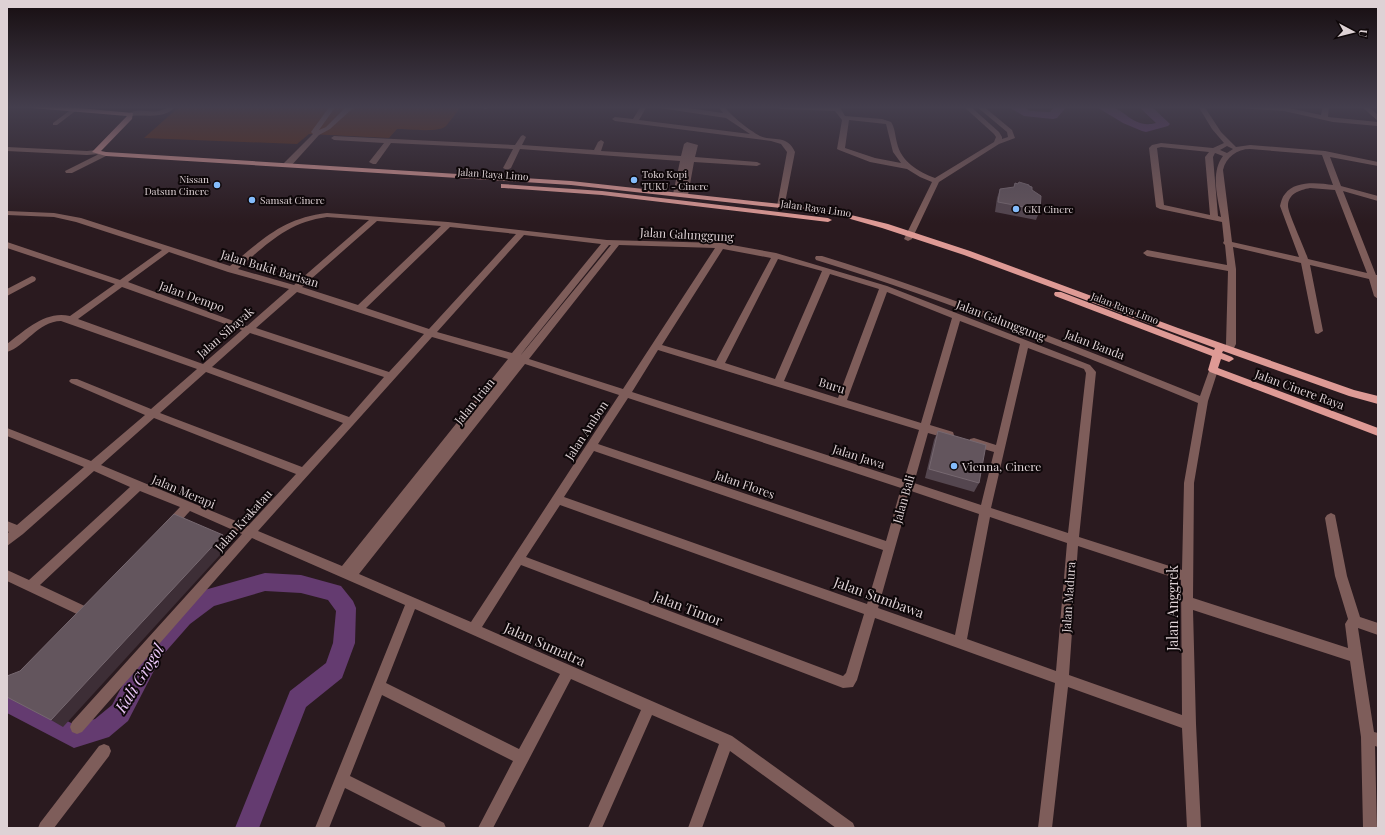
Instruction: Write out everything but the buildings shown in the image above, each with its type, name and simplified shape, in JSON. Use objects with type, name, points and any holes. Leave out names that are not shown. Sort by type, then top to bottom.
[{"type":"main road","points":[[96,152],[102,145]]},
{"type":"main road","points":[[96,152],[188,160]]},
{"type":"main road","name":"Jalan Raya Limo","points":[[188,160],[200,159],[287,165],[304,169]]},
{"type":"main road","name":"Jalan Raya Limo","points":[[188,160],[194,164],[304,169],[483,181],[602,193],[842,222],[910,236]]},
{"type":"main road","name":"Jalan Raya Limo","points":[[483,181],[505,173],[781,206],[847,216],[910,236],[1218,350]]},
{"type":"main road","name":"Jalan Cinere Raya","points":[[1218,350],[1378,400]]},
{"type":"main road","name":"Jalan Anggrek","points":[[1218,350],[1218,372]]},
{"type":"main road","name":"Jalan Anggrek","points":[[1218,372],[1230,353]]},
{"type":"main road","name":"Jalan Cinere Raya","points":[[1218,372],[1378,432]]},
{"type":"main road","name":"Jalan Cinere Raya","points":[[1352,393],[1365,401],[1378,405]]},
{"type":"street","points":[[287,165],[306,145]]},
{"type":"street","points":[[373,162],[385,145]]},
{"type":"street","points":[[480,145],[688,158],[757,164]]},
{"type":"street","points":[[597,152],[600,145]]},
{"type":"street","points":[[781,206],[790,150],[787,145]]},
{"type":"street","points":[[842,145],[841,149],[873,160],[909,166]]},
{"type":"street","points":[[894,145],[894,148],[902,160],[917,174]]},
{"type":"street","points":[[910,236],[936,181],[994,145]]},
{"type":"street","points":[[1224,220],[1158,206],[1153,148],[1154,146],[1161,145],[1214,150],[1228,156]]},
{"type":"street","points":[[1214,218],[1208,162],[1209,157],[1214,150],[1224,145]]},
{"type":"street","points":[[1231,145],[1238,149]]},
{"type":"street","points":[[505,173],[517,147]]},
{"type":"street","points":[[7,149],[16,148],[87,153],[96,152]]},
{"type":"street","points":[[7,155],[16,148]]},
{"type":"street","points":[[1230,353],[1232,269],[1224,220],[1219,169],[1220,165],[1228,156],[1238,149],[1247,148],[1270,148],[1325,154],[1378,164]]},
{"type":"street","points":[[69,171],[106,154]]},
{"type":"street","points":[[1325,154],[1336,186],[1376,278],[1378,296]]},
{"type":"street","points":[[880,155],[902,160]]},
{"type":"street","points":[[680,194],[688,158]]},
{"type":"street","points":[[902,172],[917,174],[936,181]]},
{"type":"street","points":[[1318,331],[1305,262],[1284,207],[1287,195],[1294,190],[1306,186],[1336,186],[1360,192],[1378,199]]},
{"type":"street","name":"Jalan Bukit Barisan","points":[[8,213],[64,217],[518,359]]},
{"type":"street","name":"Jalan Galunggung","points":[[231,270],[291,223],[305,218],[327,215],[448,224],[607,242],[721,246],[776,256],[884,288],[1087,367]]},
{"type":"street","name":"Jalan Sibayak","points":[[7,541],[296,289],[375,218]]},
{"type":"street","points":[[359,309],[448,224]]},
{"type":"street","name":"Jalan Krakatau","points":[[77,726],[430,332],[521,233]]},
{"type":"street","name":"Jalan Irian","points":[[347,574],[518,359],[607,242]]},
{"type":"street","name":"Jalan Irian","points":[[518,359],[617,242]]},
{"type":"street","points":[[1227,244],[1376,278]]},
{"type":"street","name":"Jalan Dempo","points":[[7,245],[121,283],[249,329],[391,376]]},
{"type":"street","name":"Jalan Ambon","points":[[473,629],[721,246]]},
{"type":"street","points":[[71,320],[168,249]]},
{"type":"street","points":[[1147,253],[1232,269]]},
{"type":"street","points":[[719,365],[776,256]]},
{"type":"street","name":"Jalan Banda","points":[[819,258],[942,298],[1203,401]]},
{"type":"street","points":[[778,383],[827,270]]},
{"type":"street","points":[[7,293],[32,279]]},
{"type":"street","points":[[841,402],[884,288]]},
{"type":"street","name":"Jalan Bali","points":[[848,682],[852,676],[957,316]]},
{"type":"street","points":[[7,350],[29,332],[51,319],[59,318],[71,320],[350,421]]},
{"type":"street","points":[[960,643],[985,512],[1025,343]]},
{"type":"street","name":"Buru","points":[[656,346],[1000,450]]},
{"type":"street","name":"Jalan Jawa","points":[[518,359],[1187,577]]},
{"type":"street","name":"Jalan Madura","points":[[1045,828],[1062,679],[1073,539],[1091,372],[1087,367]]},
{"type":"street","name":"Jalan Anggrek","points":[[1194,828],[1189,724],[1187,602],[1189,483],[1203,401],[1207,390],[1218,372]]},
{"type":"street","points":[[74,380],[152,414],[304,472]]},
{"type":"street","name":"Jalan Merapi","points":[[7,432],[139,485],[347,574]]},
{"type":"street","name":"Jalan Flores","points":[[592,446],[889,547]]},
{"type":"street","points":[[31,586],[139,485]]},
{"type":"street","name":"Jalan Sumbawa","points":[[557,499],[1189,724]]},
{"type":"street","points":[[160,535],[188,506]]},
{"type":"street","points":[[1330,518],[1341,576],[1354,622],[1351,624],[1373,738],[1370,828]]},
{"type":"street","points":[[7,526],[19,531]]},
{"type":"street","name":"Jalan Timor","points":[[518,559],[842,682],[848,682]]},
{"type":"street","name":"Jalan Sumatra","points":[[347,574],[727,741],[848,828]]},
{"type":"street","points":[[7,575],[85,612]]},
{"type":"street","points":[[74,623],[96,601]]},
{"type":"street","points":[[322,828],[412,602]]},
{"type":"street","points":[[1187,602],[1357,657]]},
{"type":"street","points":[[1354,622],[1378,629]]},
{"type":"street","points":[[485,828],[568,671]]},
{"type":"street","points":[[378,686],[522,758]]},
{"type":"street","points":[[594,828],[649,707]]},
{"type":"street","points":[[695,828],[727,741]]},
{"type":"street","points":[[45,828],[104,751]]},
{"type":"street","points":[[341,779],[439,828]]},
{"type":"waterway","name":"Kali Grogol","points":[[7,701],[74,737],[101,729],[120,713],[153,650],[183,617],[208,598],[265,582],[301,584],[334,593],[346,608],[344,643],[334,670],[298,699],[247,828]]},
{"type":"place","name":"Toko Kopi TUKU - Cinere","points":[[634,180]]},
{"type":"place","name":"Nissan Datsun Cinere","points":[[217,185]]},
{"type":"place","name":"Samsat Cinere","points":[[252,200]]},
{"type":"place","name":"GKI Cinere","points":[[1016,209]]},
{"type":"place","name":"Vienna, Cinere","points":[[954,466]]}]
